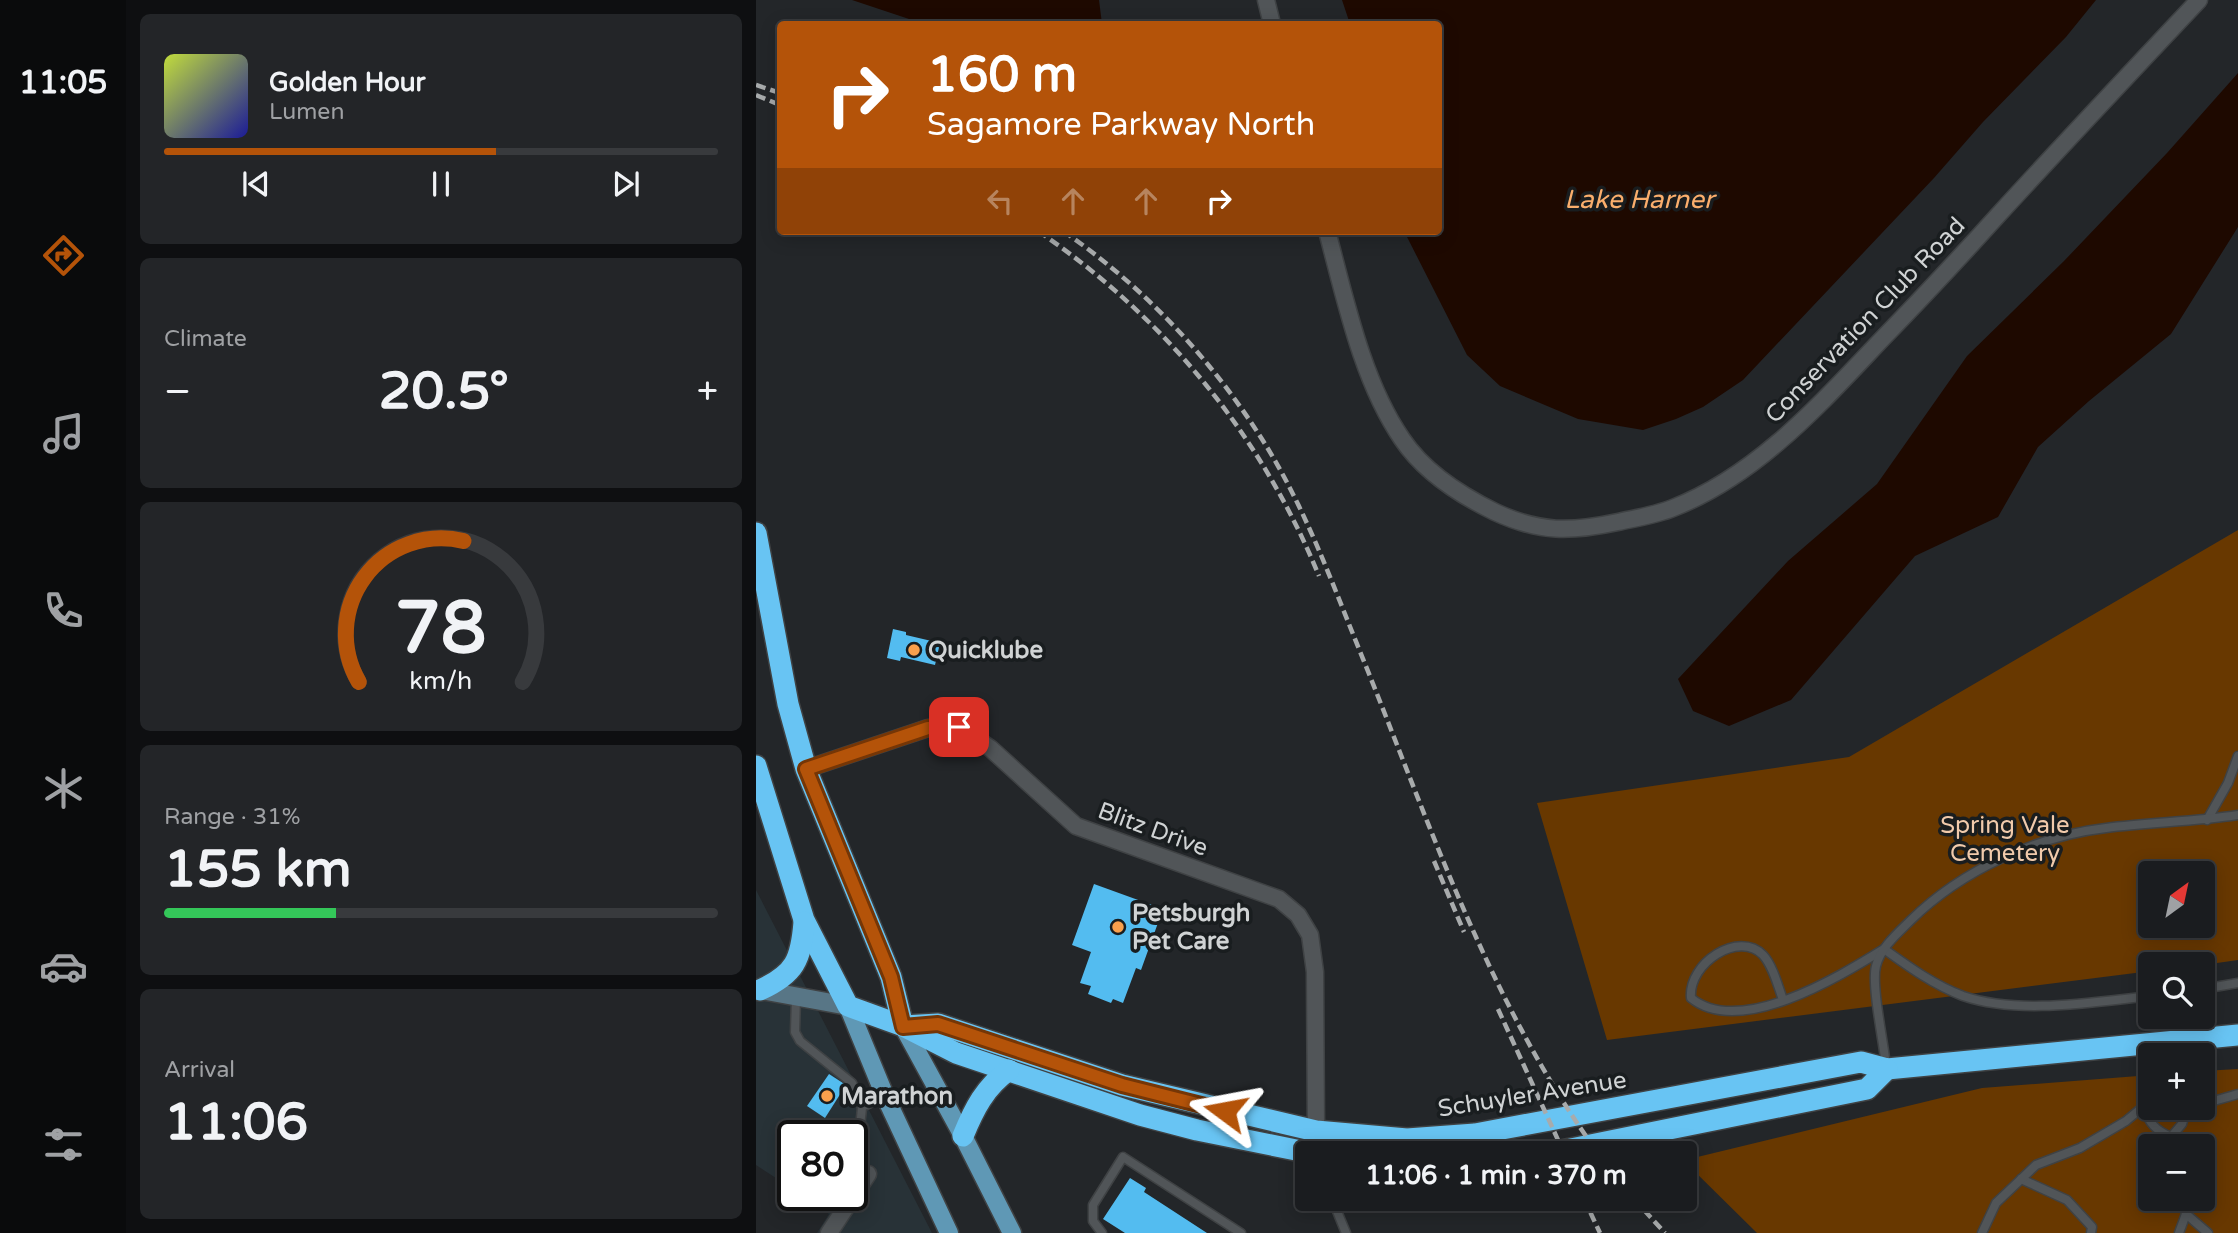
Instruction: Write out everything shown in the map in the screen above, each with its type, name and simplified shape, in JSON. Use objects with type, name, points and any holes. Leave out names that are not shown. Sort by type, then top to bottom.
[{"type":"highway","points":[[756,533],[788,704],[806,769],[891,977],[903,1027]]},
{"type":"highway","points":[[756,766],[804,920],[848,1006]]},
{"type":"highway","points":[[758,989],[788,975],[795,965],[802,948],[804,920]]},
{"type":"highway","name":"Schuyler Avenue","points":[[848,1006],[903,1027],[956,1053],[1140,1115],[1197,1130],[1305,1141]]},
{"type":"highway","name":"Schuyler Avenue","points":[[903,1027],[938,1024],[1122,1085],[1312,1141]]},
{"type":"highway","name":"Schuyler Avenue","points":[[2189,1043],[2238,1035]]},
{"type":"highway","name":"Schuyler Avenue","points":[[1346,1141],[1475,1134],[1861,1062],[1887,1069],[2138,1050]]},
{"type":"highway","points":[[1610,1141],[1867,1089],[1887,1069]]},
{"type":"highway","points":[[963,1136],[976,1104],[995,1080],[1009,1070]]},
{"type":"main road","name":"Schuyler Avenue","points":[[758,989],[848,1006]]},
{"type":"main road","points":[[848,1006],[884,1096],[949,1233]]},
{"type":"main road","points":[[903,1027],[1012,1233]]},
{"type":"street","points":[[1266,0],[1271,21]]},
{"type":"street","name":"Conservation Club Road","points":[[1328,235],[1362,353],[1382,407],[1402,440],[1424,467],[1475,502],[1520,524],[1566,531],[1649,515],[1673,508],[1715,486],[1745,467],[1809,415],[2199,0]]},
{"type":"street","name":"Blitz Drive","points":[[806,769],[928,728],[959,727],[990,748],[1076,825],[1279,899],[1298,915],[1310,935],[1315,972],[1315,1141]]},
{"type":"street","points":[[829,1233],[844,1211]]},
{"type":"lane","points":[[2207,820],[2228,783],[2238,756]]},
{"type":"lane","points":[[1783,1000],[1768,962],[1753,948],[1736,947],[1711,958],[1694,976],[1690,987],[1691,998],[1710,1009],[1742,1011],[1783,1000],[1827,982],[1884,949],[1927,904],[2000,859],[2046,842],[2105,828],[2238,815]]},
{"type":"lane","points":[[1884,949],[1945,988],[1966,997],[2001,1004],[2038,1006],[2138,997]]},
{"type":"lane","points":[[1884,949],[1876,966],[1876,985],[1887,1069]]},
{"type":"lane","points":[[2215,987],[2238,983]]},
{"type":"lane","points":[[796,998],[795,1032],[800,1041],[852,1083],[862,1107],[860,1120]]},
{"type":"lane","points":[[2215,1101],[2238,1094]]},
{"type":"lane","points":[[862,1107],[884,1096]]},
{"type":"lane","points":[[1982,1233],[1996,1203],[2036,1166],[2080,1148],[2138,1111]]},
{"type":"lane","points":[[2148,1120],[2162,1134]]},
{"type":"lane","points":[[1102,1233],[1093,1221],[1093,1205],[1123,1157],[1241,1233]]},
{"type":"lane","points":[[2021,1179],[2067,1200],[2092,1227],[2091,1233]]},
{"type":"lane","points":[[1337,1211],[1346,1233]]},
{"type":"lane","points":[[2179,1233],[2185,1211]]},
{"type":"lane","points":[[2186,1214],[2208,1233]]},
{"type":"shaded area","points":[[756,890],[932,1233],[817,1233],[829,1214],[825,1211],[868,1211],[868,1120],[777,1120],[777,1179],[756,1165]]},
{"type":"green space","name":"Spring Vale Cemetery","points":[[2238,530],[2238,960],[2215,963],[2215,952],[2138,952],[2138,973],[1607,1040],[1537,803],[1849,757]]},
{"type":"green space","points":[[2238,1069],[2238,1233],[1757,1233],[1697,1174],[1697,1157],[1982,1088],[2138,1076],[2138,1120],[2215,1120],[2215,1070]]},
{"type":"water","points":[[852,0],[1099,0],[1102,21],[915,21]]},
{"type":"water","name":"Lake Harner","points":[[1342,0],[2096,0],[2066,37],[1983,122],[1934,178],[1743,380],[1703,407],[1643,430],[1578,419],[1500,386],[1467,355],[1406,235],[1442,235],[1442,21],[1349,21]]},
{"type":"water","points":[[2238,73],[2238,227],[2171,334],[2038,447],[1998,517],[1915,556],[1791,700],[1729,726],[1693,711],[1678,679],[1788,561],[1877,484],[1967,356],[2064,261],[2167,153]]},
{"type":"building","name":"Quicklube","points":[[893,629],[940,643],[935,665],[901,657],[900,661],[887,658]]},
{"type":"building","name":"Petsburgh Pet Care","points":[[1094,884],[1163,909],[1141,970],[1136,968],[1123,1003],[1113,999],[1111,1003],[1088,994],[1091,986],[1080,983],[1091,952],[1072,945]]},
{"type":"building","name":"Marathon","points":[[829,1074],[846,1085],[825,1118],[807,1106]]},
{"type":"building","points":[[1130,1178],[1146,1188],[1144,1192],[1207,1233],[1125,1233],[1103,1219]]},
{"type":"railway","points":[[756,85],[777,92]]},
{"type":"railway","points":[[756,95],[777,104]]},
{"type":"railway","points":[[1043,235],[1127,301],[1204,382],[1238,427],[1268,474],[1319,576]]},
{"type":"railway","points":[[1068,235],[1145,297],[1194,348],[1238,404],[1274,458],[1325,566],[1436,844],[1492,973],[1524,1035],[1590,1141]]},
{"type":"railway","points":[[1434,861],[1464,932]]},
{"type":"railway","points":[[1498,1009],[1558,1141]]},
{"type":"railway","points":[[1590,1211],[1600,1233]]},
{"type":"railway","points":[[1645,1211],[1665,1233]]},
{"type":"place","name":"Quicklube","points":[[914,650]]},
{"type":"place","name":"Petsburgh Pet Care","points":[[1118,927]]},
{"type":"place","name":"Marathon","points":[[827,1096]]},
{"type":"route","points":[[959,727],[928,728],[806,769],[891,977],[903,1027],[938,1024],[1122,1085],[1225,1111]]}]
